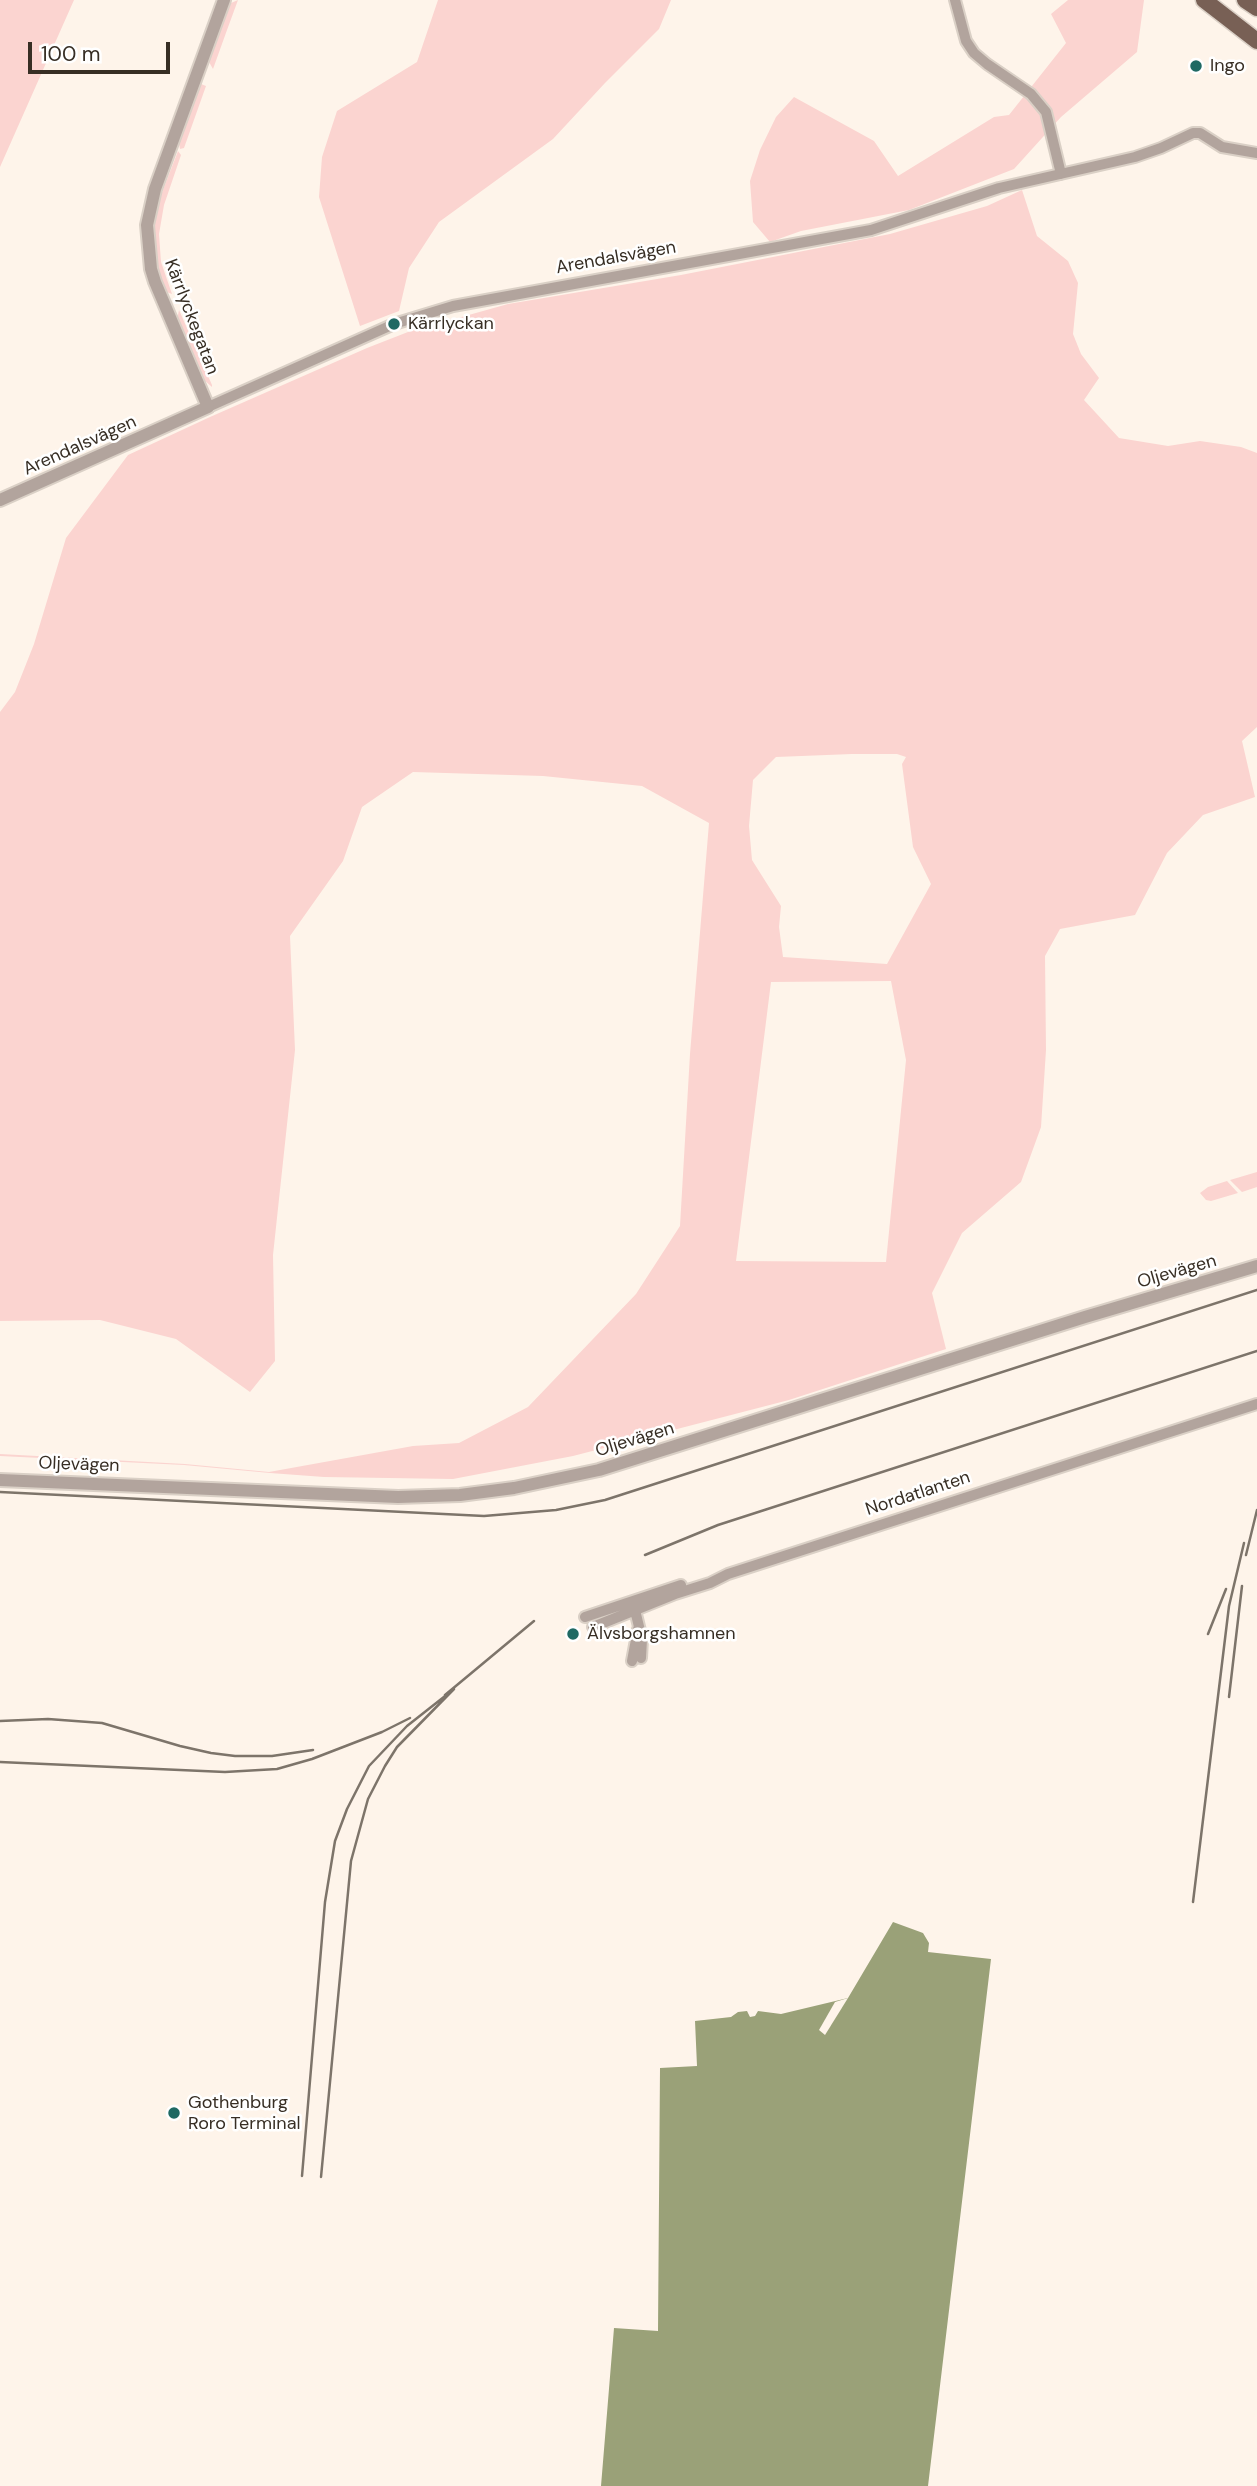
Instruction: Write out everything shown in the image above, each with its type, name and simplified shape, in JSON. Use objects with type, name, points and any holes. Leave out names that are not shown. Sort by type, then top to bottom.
[{"type":"main road","points":[[1204,0],[1257,41]]},
{"type":"main road","points":[[1245,0],[1257,8]]},
{"type":"street","name":"Kärrlyckegatan","points":[[208,407],[155,282],[151,269],[147,225],[155,189],[224,0]]},
{"type":"street","points":[[955,0],[966,41],[974,53],[1031,94],[1046,112],[1061,174]]},
{"type":"street","name":"Arendalsvägen","points":[[0,500],[394,324],[430,313],[483,299],[871,230],[999,188],[1135,157],[1193,133],[1200,133],[1222,147],[1257,153]]},
{"type":"street","name":"Oljevägen","points":[[0,1480],[398,1497],[460,1495],[514,1488],[599,1470],[1085,1317],[1257,1266]]},
{"type":"street","name":"Nordatlanten","points":[[593,1627],[634,1606],[710,1583],[728,1574],[1257,1404]]},
{"type":"street","points":[[585,1617],[634,1606],[642,1639],[636,1659]]},
{"type":"shaded area","points":[[0,0],[74,0],[0,167]]},
{"type":"shaded area","points":[[238,0],[213,69],[209,62],[219,34],[231,3]]},
{"type":"shaded area","points":[[438,0],[671,0],[659,29],[553,139],[439,222],[409,268],[399,311],[360,326],[319,197],[322,157],[337,111],[417,62]]},
{"type":"shaded area","points":[[1068,0],[1144,0],[1137,52],[1061,117],[1014,169],[909,210],[801,231],[770,242],[753,222],[750,181],[760,150],[776,117],[794,97],[874,141],[898,176],[994,117],[1009,115],[1066,43],[1051,14]]},
{"type":"shaded area","points":[[201,84],[206,86],[184,148],[180,149],[179,144]]},
{"type":"shaded area","points":[[178,151],[181,155],[164,205],[159,234],[161,262],[172,294],[164,291],[154,259],[153,228],[161,195]]},
{"type":"shaded area","points":[[1022,190],[1037,236],[1068,261],[1078,283],[1073,334],[1081,354],[1099,378],[1084,400],[1119,438],[1168,446],[1200,441],[1241,447],[1257,453],[1257,727],[1242,741],[1255,797],[1203,815],[1167,853],[1135,915],[1060,929],[1045,956],[1046,1050],[1041,1127],[1021,1182],[962,1233],[932,1293],[946,1349],[789,1400],[573,1456],[453,1479],[324,1477],[184,1465],[0,1456],[185,1464],[269,1472],[413,1446],[459,1443],[528,1407],[636,1294],[680,1226],[690,1054],[709,823],[642,786],[543,776],[413,772],[362,807],[343,861],[290,936],[295,1050],[273,1255],[275,1361],[250,1392],[176,1339],[100,1320],[0,1321],[0,712],[15,692],[34,644],[66,538],[128,455],[408,332],[508,304],[681,275],[890,234],[987,206]],"holes":[[[897,754],[906,757],[902,764],[913,847],[931,884],[887,964],[783,957],[779,927],[781,906],[752,860],[749,826],[753,780],[776,757]],[[891,981],[906,1060],[886,1262],[736,1261],[771,982]]]},
{"type":"shaded area","points":[[179,310],[212,387],[204,380],[177,320]]},
{"type":"shaded area","points":[[1257,1172],[1257,1187],[1242,1192],[1230,1180]]},
{"type":"shaded area","points":[[1227,1181],[1238,1193],[1211,1201],[1206,1200],[1200,1193],[1208,1187]]},
{"type":"shaded area","points":[[893,1922],[923,1933],[929,1943],[928,1952],[991,1959],[928,2486],[601,2486],[614,2328],[658,2331],[660,2068],[697,2066],[695,2021],[731,2017],[738,2012],[747,2011],[750,2017],[755,2016],[758,2011],[781,2014],[848,1998]]},
{"type":"pier","points":[[848,1998],[825,2035],[819,2030],[835,2002]]},
{"type":"railway","points":[[0,1492],[484,1516],[556,1510],[605,1500],[1257,1290]]},
{"type":"railway","points":[[645,1555],[718,1525],[1257,1351]]},
{"type":"railway","points":[[1246,1555],[1257,1510]]},
{"type":"railway","points":[[1193,1902],[1229,1606],[1244,1543]]},
{"type":"railway","points":[[1229,1697],[1242,1586]]},
{"type":"railway","points":[[1208,1634],[1226,1589]]},
{"type":"railway","points":[[445,1695],[534,1621]]},
{"type":"railway","points":[[302,2176],[325,1902],[335,1841],[347,1809],[369,1766],[407,1726],[454,1689],[397,1747],[385,1766],[368,1799],[351,1861],[321,2177]]},
{"type":"railway","points":[[0,1762],[225,1772],[277,1769],[312,1759],[382,1732],[410,1718]]},
{"type":"railway","points":[[0,1721],[48,1719],[102,1723],[180,1746],[235,1756],[272,1756],[313,1750]]},
{"type":"place","name":"Ingo","points":[[1196,66]]},
{"type":"place","name":"Kärrlyckan","points":[[394,324]]},
{"type":"place","name":"Älvsborgshamnen","points":[[573,1634]]},
{"type":"place","name":"Gothenburg Roro Terminal","points":[[174,2113]]}]
